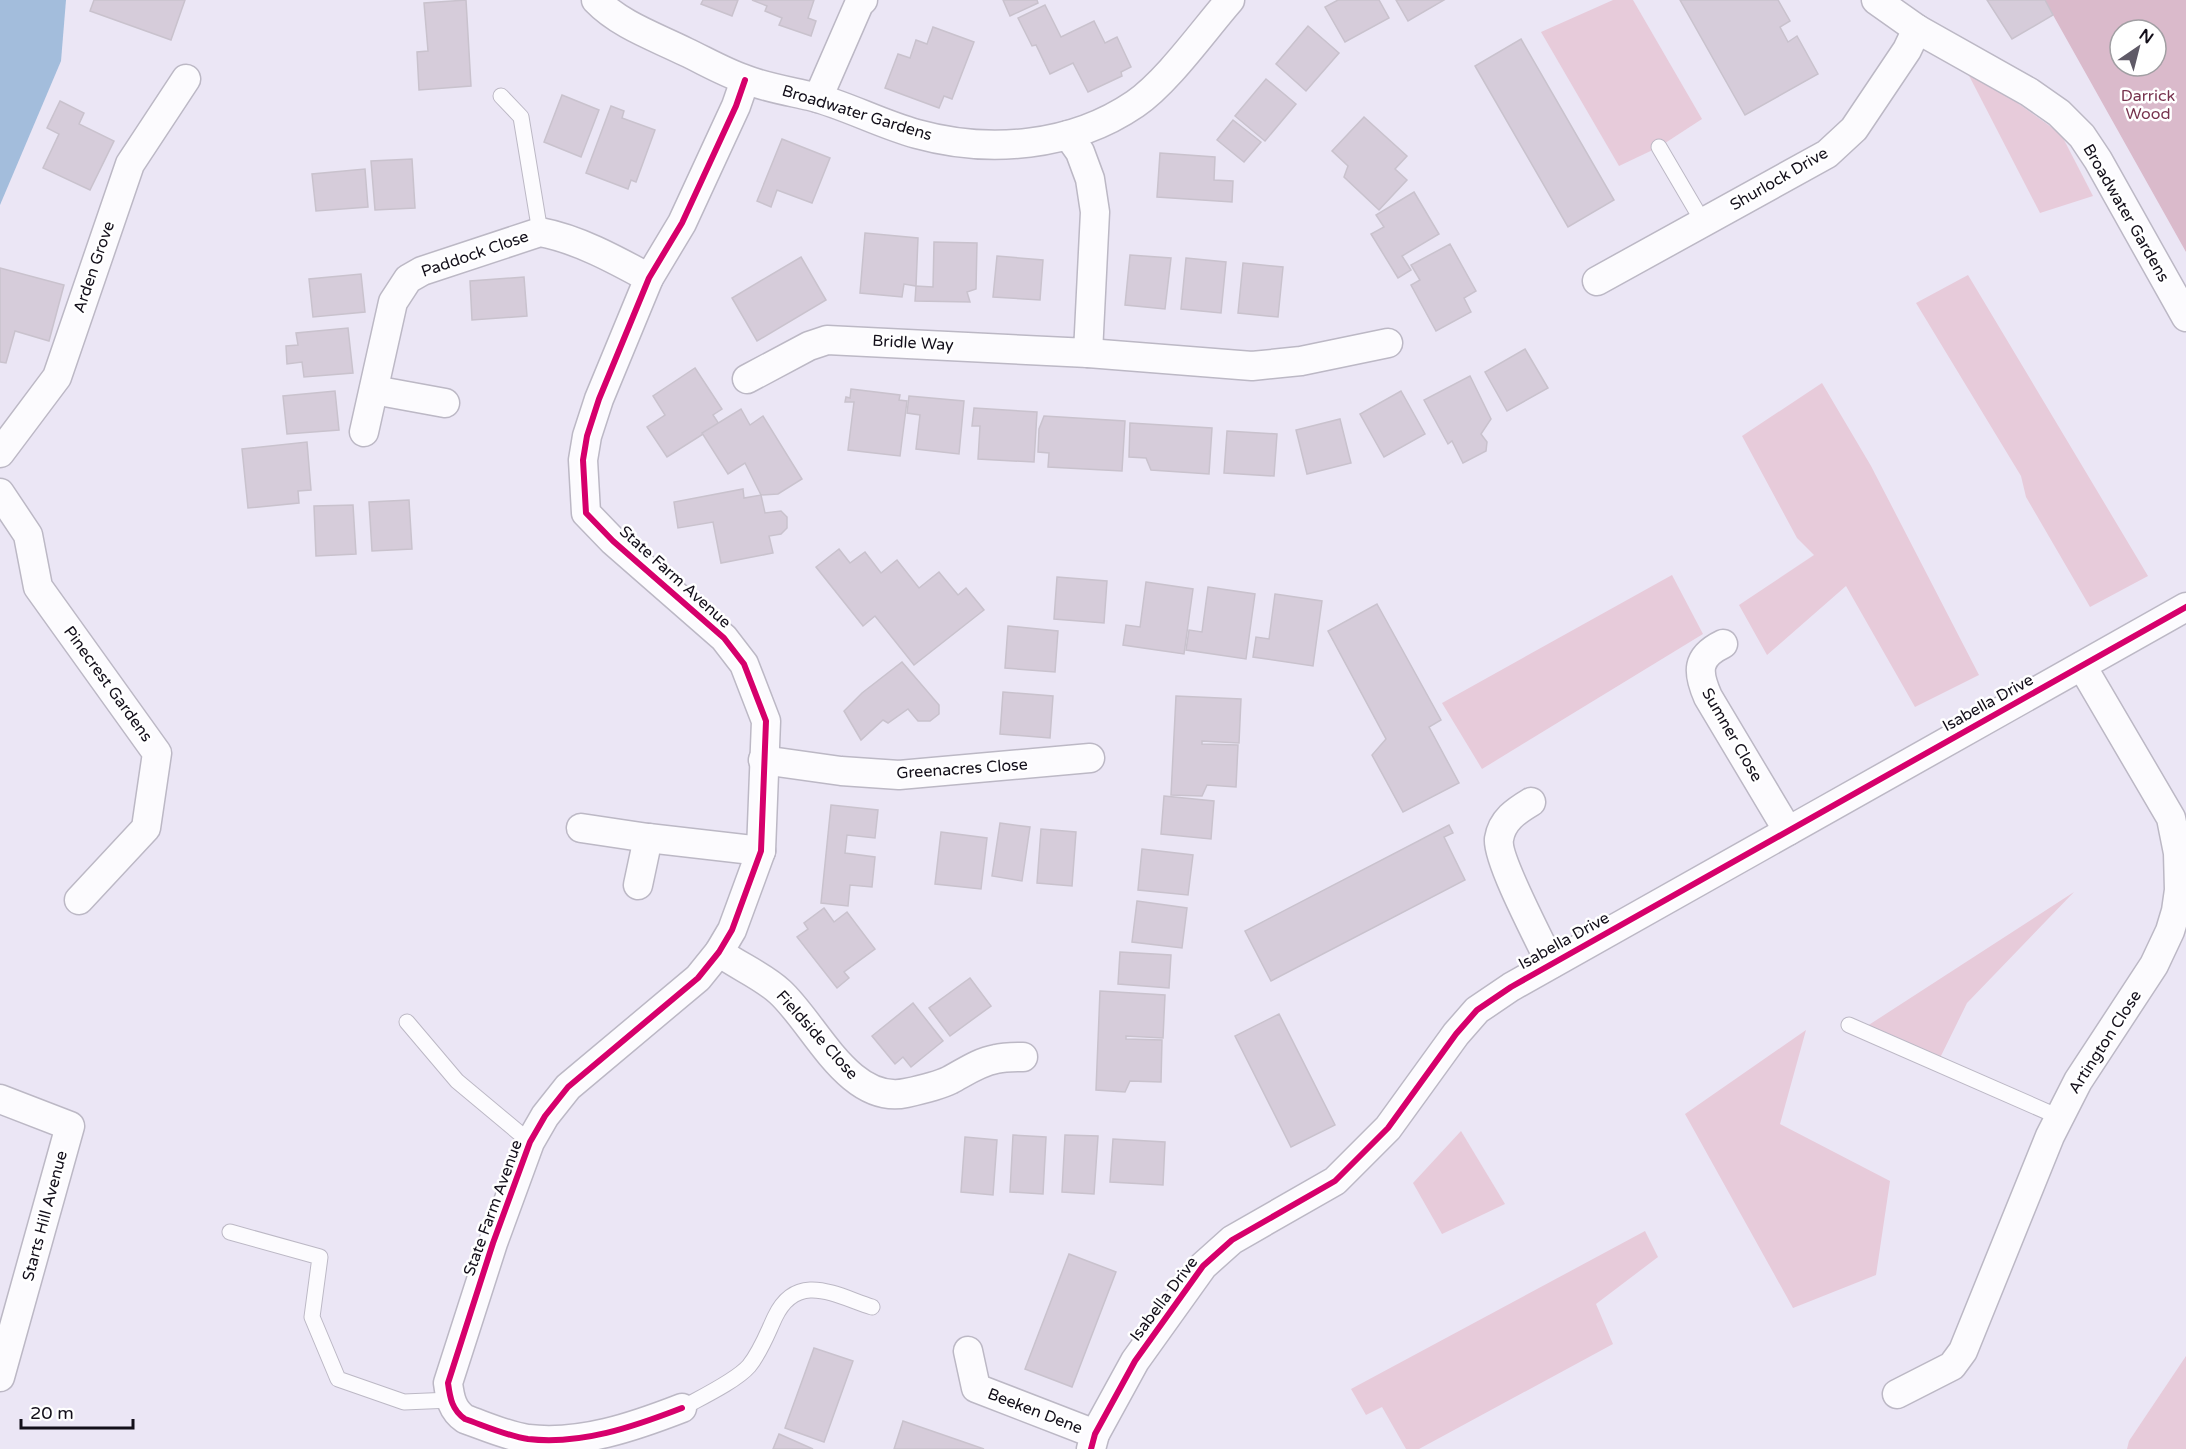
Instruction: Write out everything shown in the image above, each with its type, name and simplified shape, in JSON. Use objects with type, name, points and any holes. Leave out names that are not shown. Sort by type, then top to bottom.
[{"type":"street","name":"Broadwater Gardens","points":[[596,0],[606,10],[629,25],[745,80],[818,98],[917,134],[968,145],[1020,145],[1068,135],[1105,122],[1136,103],[1161,80],[1230,0]]},
{"type":"street","points":[[818,98],[859,4],[864,0]]},
{"type":"street","name":"Broadwater Gardens","points":[[1876,0],[1917,29],[2029,92],[2059,113],[2082,136],[2098,160],[2186,317]]},
{"type":"street","name":"Shurlock Drive","points":[[1597,280],[1827,154],[1854,129],[1907,50],[1917,29]]},
{"type":"street","name":"Arden Grove","points":[[0,453],[57,377],[130,164],[186,80]]},
{"type":"street","name":"State Farm Avenue","points":[[450,1392],[493,1243],[530,1142],[545,1116],[568,1087],[698,978],[719,952],[732,930],[762,851],[766,721],[744,664],[724,638],[613,541],[586,513],[583,460],[587,436],[599,399],[650,278],[682,223],[736,106],[745,80]]},
{"type":"street","points":[[1068,135],[1080,152],[1090,178],[1095,212],[1088,353]]},
{"type":"street","name":"Paddock Close","points":[[364,432],[393,302],[408,279],[422,271],[540,232],[557,235],[650,278]]},
{"type":"street","name":"Bridle Way","points":[[747,379],[808,346],[827,340],[1088,353],[1252,366],[1302,361],[1388,343]]},
{"type":"street","points":[[374,390],[445,403]]},
{"type":"street","name":"Pinecrest Gardens","points":[[0,493],[28,535],[38,587],[157,753],[146,828],[79,900]]},
{"type":"street","name":"Isabella Drive","points":[[1093,1442],[1135,1361],[1203,1266],[1233,1240],[1335,1181],[1388,1128],[1456,1034],[1477,1010],[1551,964],[2186,607]]},
{"type":"street","name":"Sumner Close","points":[[1723,644],[1711,650],[1701,661],[1700,679],[1708,697],[1788,831]]},
{"type":"street","name":"Artington Close","points":[[1897,1394],[1952,1366],[1963,1351],[2059,1117],[2078,1081],[2154,965],[2170,931],[2179,890],[2178,853],[2171,818],[2082,666]]},
{"type":"street","name":"Greenacres Close","points":[[764,760],[841,771],[899,776],[1090,758]]},
{"type":"street","points":[[1532,802],[1510,816],[1498,841],[1507,872],[1551,964]]},
{"type":"street","points":[[581,828],[762,851]]},
{"type":"street","points":[[638,885],[648,838]]},
{"type":"street","name":"Fieldside Close","points":[[719,952],[778,990],[796,1008],[850,1076],[866,1087],[886,1093],[904,1094],[948,1081],[969,1068],[996,1058],[1023,1057]]},
{"type":"street","name":"Starts Hill Avenue","points":[[0,1099],[70,1126],[0,1377]]},
{"type":"street","name":"Beeken Dene","points":[[968,1351],[976,1388],[1093,1442]]},
{"type":"street","points":[[450,1392],[457,1413],[465,1419],[526,1439],[556,1440],[597,1435],[637,1425],[682,1408]]},
{"type":"lane","points":[[501,96],[521,117],[540,232]]},
{"type":"lane","points":[[1659,147],[1703,222]]},
{"type":"lane","points":[[408,1022],[457,1081],[530,1142]]},
{"type":"lane","points":[[1850,1025],[2059,1117]]},
{"type":"lane","points":[[230,1232],[320,1257],[312,1317],[338,1378],[404,1402],[450,1392]]},
{"type":"lane","points":[[682,1408],[748,1367],[766,1339],[783,1303],[798,1291],[816,1289],[872,1307]]},
{"type":"shaded area","points":[[1613,0],[1633,0],[1702,119],[1659,147],[1619,166],[1541,32]]},
{"type":"shaded area","points":[[1963,64],[2061,134],[2093,196],[2040,213]]},
{"type":"shaded area","points":[[1968,275],[2148,576],[2090,607],[2026,497],[2021,476],[1916,303]]},
{"type":"shaded area","points":[[1822,383],[1871,466],[1979,675],[1915,707],[1846,586],[1767,655],[1739,605],[1814,555],[1797,538],[1742,436]]},
{"type":"shaded area","points":[[1672,575],[1703,634],[1482,769],[1442,703]]},
{"type":"shaded area","points":[[2074,892],[1967,1003],[1937,1064],[1861,1030]]},
{"type":"shaded area","points":[[1806,1030],[1780,1124],[1890,1181],[1876,1275],[1793,1308],[1685,1114]]},
{"type":"shaded area","points":[[1461,1131],[1505,1204],[1442,1234],[1413,1183]]},
{"type":"shaded area","points":[[1645,1231],[1658,1257],[1596,1304],[1613,1344],[1419,1449],[1406,1449],[1382,1407],[1366,1415],[1351,1389]]},
{"type":"shaded area","points":[[2186,1356],[2186,1449],[2127,1449],[2129,1441]]},
{"type":"green space","name":"Darrick Wood","points":[[2045,0],[2186,0],[2186,252]]},
{"type":"water","points":[[0,0],[66,0],[61,61],[0,205]]},
{"type":"building","points":[[94,0],[185,0],[171,40],[90,11]]},
{"type":"building","points":[[466,0],[471,86],[419,90],[417,52],[428,51],[424,3]]},
{"type":"building","points":[[703,0],[738,0],[732,16],[701,4]]},
{"type":"building","points":[[752,0],[814,0],[808,18],[816,21],[811,36],[779,25],[782,18],[765,11],[767,6]]},
{"type":"building","points":[[1003,0],[1037,0],[1038,3],[1010,16]]},
{"type":"building","points":[[1338,0],[1379,0],[1389,18],[1345,42],[1325,7]]},
{"type":"building","points":[[1396,0],[1444,0],[1408,21]]},
{"type":"building","points":[[1680,0],[1778,0],[1790,21],[1780,27],[1788,42],[1797,36],[1818,74],[1745,115]]},
{"type":"building","points":[[1987,0],[2045,0],[2053,15],[2012,39]]},
{"type":"building","points":[[1045,5],[1061,37],[1094,21],[1105,43],[1117,37],[1131,67],[1121,72],[1122,76],[1088,92],[1073,63],[1050,74],[1036,45],[1032,46],[1018,18]]},
{"type":"building","points":[[1308,26],[1339,53],[1306,91],[1276,64]]},
{"type":"building","points":[[933,27],[974,42],[952,99],[944,96],[939,108],[885,88],[898,54],[910,58],[916,40],[927,44]]},
{"type":"building","points":[[1521,39],[1614,200],[1568,227],[1475,66]]},
{"type":"building","points":[[1266,79],[1296,104],[1265,141],[1235,116]]},
{"type":"building","points":[[562,95],[599,110],[581,157],[544,142]]},
{"type":"building","points":[[60,101],[84,113],[79,124],[114,141],[90,190],[43,168],[59,134],[47,128]]},
{"type":"building","points":[[611,106],[624,111],[622,118],[655,130],[636,182],[631,180],[628,189],[586,173]]},
{"type":"building","points":[[1364,117],[1407,156],[1395,169],[1407,180],[1379,210],[1344,177],[1348,166],[1332,151]]},
{"type":"building","points":[[1233,120],[1261,142],[1244,162],[1217,140]]},
{"type":"building","points":[[782,139],[830,158],[812,203],[777,190],[771,207],[757,201]]},
{"type":"building","points":[[1160,153],[1215,157],[1214,180],[1233,181],[1232,202],[1157,197]]},
{"type":"building","points":[[412,159],[415,208],[375,210],[371,161]]},
{"type":"building","points":[[365,169],[368,207],[316,211],[312,174]]},
{"type":"building","points":[[1414,192],[1439,234],[1402,256],[1411,270],[1398,278],[1371,234],[1384,227],[1376,215]]},
{"type":"building","points":[[865,233],[918,238],[916,286],[904,284],[902,297],[860,293]]},
{"type":"building","points":[[934,242],[977,243],[976,289],[967,292],[970,302],[915,301],[916,286],[933,287]]},
{"type":"building","points":[[1450,244],[1476,291],[1464,298],[1471,312],[1436,331],[1411,285],[1420,280],[1411,265]]},
{"type":"building","points":[[1130,255],[1171,258],[1165,309],[1125,305]]},
{"type":"building","points":[[997,256],[1043,260],[1040,300],[993,297]]},
{"type":"building","points":[[801,257],[826,300],[757,341],[732,298]]},
{"type":"building","points":[[1186,258],[1226,262],[1221,313],[1181,309]]},
{"type":"building","points":[[1243,263],[1283,267],[1278,317],[1238,313]]},
{"type":"building","points":[[0,268],[64,285],[49,341],[15,331],[6,363],[0,362]]},
{"type":"building","points":[[361,274],[365,312],[313,317],[309,279]]},
{"type":"building","points":[[524,277],[527,316],[472,320],[470,281]]},
{"type":"building","points":[[348,328],[353,373],[304,377],[302,362],[287,364],[286,346],[298,345],[296,333]]},
{"type":"building","points":[[1525,349],[1548,388],[1507,411],[1485,372]]},
{"type":"building","points":[[695,368],[722,409],[713,415],[719,424],[667,457],[647,427],[665,415],[653,396]]},
{"type":"building","points":[[1470,376],[1491,419],[1481,434],[1487,442],[1486,451],[1463,463],[1452,441],[1448,444],[1424,400]]},
{"type":"building","points":[[851,389],[900,395],[899,400],[907,401],[900,456],[848,450],[854,402],[845,402],[846,397],[850,398]]},
{"type":"building","points":[[335,391],[339,430],[287,434],[283,396]]},
{"type":"building","points":[[1401,391],[1425,434],[1384,457],[1360,414]]},
{"type":"building","points":[[909,396],[964,401],[959,454],[916,449],[920,415],[907,413]]},
{"type":"building","points":[[974,408],[1037,412],[1034,462],[978,459],[980,426],[972,426]]},
{"type":"building","points":[[741,409],[750,425],[763,416],[802,479],[778,494],[761,495],[745,463],[728,474],[702,433]]},
{"type":"building","points":[[1044,416],[1125,421],[1122,471],[1048,467],[1049,453],[1038,452],[1039,429]]},
{"type":"building","points":[[1340,419],[1351,463],[1307,474],[1296,430]]},
{"type":"building","points":[[1130,423],[1212,428],[1209,474],[1151,470],[1146,458],[1129,457]]},
{"type":"building","points":[[1227,431],[1277,434],[1274,476],[1224,473]]},
{"type":"building","points":[[307,442],[311,490],[298,491],[299,503],[248,508],[242,449]]},
{"type":"building","points":[[743,489],[744,498],[761,495],[765,513],[781,511],[787,517],[787,528],[781,534],[769,536],[773,553],[721,563],[713,522],[678,528],[674,502]]},
{"type":"building","points":[[409,500],[412,549],[372,551],[369,502]]},
{"type":"building","points":[[353,505],[356,554],[316,556],[314,506]]},
{"type":"building","points":[[839,549],[850,563],[865,552],[881,573],[897,560],[919,588],[939,572],[958,595],[966,588],[984,610],[914,665],[875,616],[863,626],[816,567]]},
{"type":"building","points":[[1057,577],[1107,581],[1104,623],[1054,619]]},
{"type":"building","points":[[1146,582],[1193,589],[1184,654],[1123,645],[1126,625],[1140,627]]},
{"type":"building","points":[[1208,587],[1255,594],[1246,659],[1186,650],[1189,630],[1202,632]]},
{"type":"building","points":[[1275,594],[1322,601],[1313,666],[1253,657],[1256,637],[1269,639]]},
{"type":"building","points":[[1377,604],[1441,720],[1429,727],[1459,783],[1403,812],[1372,755],[1386,739],[1328,631]]},
{"type":"building","points":[[1008,626],[1058,631],[1055,672],[1005,668]]},
{"type":"building","points":[[902,662],[939,705],[939,714],[930,721],[918,721],[908,709],[888,723],[883,720],[861,740],[844,711],[862,693]]},
{"type":"building","points":[[1003,692],[1053,696],[1050,738],[1000,734]]},
{"type":"building","points":[[1176,696],[1241,699],[1239,743],[1202,741],[1202,744],[1238,745],[1236,787],[1207,785],[1202,796],[1171,795]]},
{"type":"building","points":[[1164,796],[1214,801],[1211,839],[1161,834]]},
{"type":"building","points":[[831,805],[878,810],[875,838],[847,835],[845,853],[875,857],[872,887],[850,885],[848,906],[821,903]]},
{"type":"building","points":[[1000,823],[1030,827],[1022,881],[992,876]]},
{"type":"building","points":[[1449,825],[1453,833],[1444,837],[1465,880],[1271,981],[1245,931]]},
{"type":"building","points":[[1041,829],[1076,832],[1072,886],[1037,883]]},
{"type":"building","points":[[941,832],[987,838],[981,889],[935,884]]},
{"type":"building","points":[[1142,849],[1193,855],[1188,895],[1138,890]]},
{"type":"building","points":[[1137,901],[1187,908],[1182,948],[1132,942]]},
{"type":"building","points":[[824,908],[834,922],[847,912],[875,949],[844,972],[849,978],[837,988],[797,937],[808,929],[804,923]]},
{"type":"building","points":[[1120,952],[1171,955],[1169,988],[1118,984]]},
{"type":"building","points":[[970,978],[991,1006],[950,1036],[929,1008]]},
{"type":"building","points":[[1100,991],[1165,995],[1163,1038],[1126,1036],[1126,1039],[1162,1040],[1161,1082],[1130,1081],[1125,1092],[1096,1090]]},
{"type":"building","points":[[913,1003],[943,1041],[911,1067],[903,1057],[895,1064],[872,1036]]},
{"type":"building","points":[[1279,1014],[1335,1125],[1291,1147],[1235,1036]]},
{"type":"building","points":[[1013,1135],[1046,1137],[1043,1194],[1010,1192]]},
{"type":"building","points":[[1065,1135],[1098,1136],[1094,1194],[1062,1192]]},
{"type":"building","points":[[965,1137],[997,1140],[993,1195],[961,1192]]},
{"type":"building","points":[[1113,1139],[1165,1142],[1163,1185],[1110,1182]]},
{"type":"building","points":[[1069,1254],[1116,1272],[1072,1387],[1025,1369]]},
{"type":"building","points":[[814,1348],[853,1361],[824,1442],[785,1428]]},
{"type":"building","points":[[903,1421],[984,1449],[894,1449]]},
{"type":"building","points":[[779,1434],[813,1449],[773,1449]]},
{"type":"cycle path","points":[[682,1408],[626,1428],[587,1437],[528,1439],[465,1419],[452,1403],[448,1383],[493,1243],[530,1142],[545,1116],[568,1087],[698,978],[719,952],[732,930],[761,851],[766,721],[744,664],[724,638],[613,541],[586,513],[583,460],[587,436],[599,399],[649,278],[682,223],[736,106],[745,80]]},
{"type":"cycle path","points":[[1091,1449],[1095,1434],[1135,1361],[1203,1266],[1232,1240],[1335,1181],[1388,1128],[1456,1034],[1477,1010],[1511,987],[2186,607]]}]
